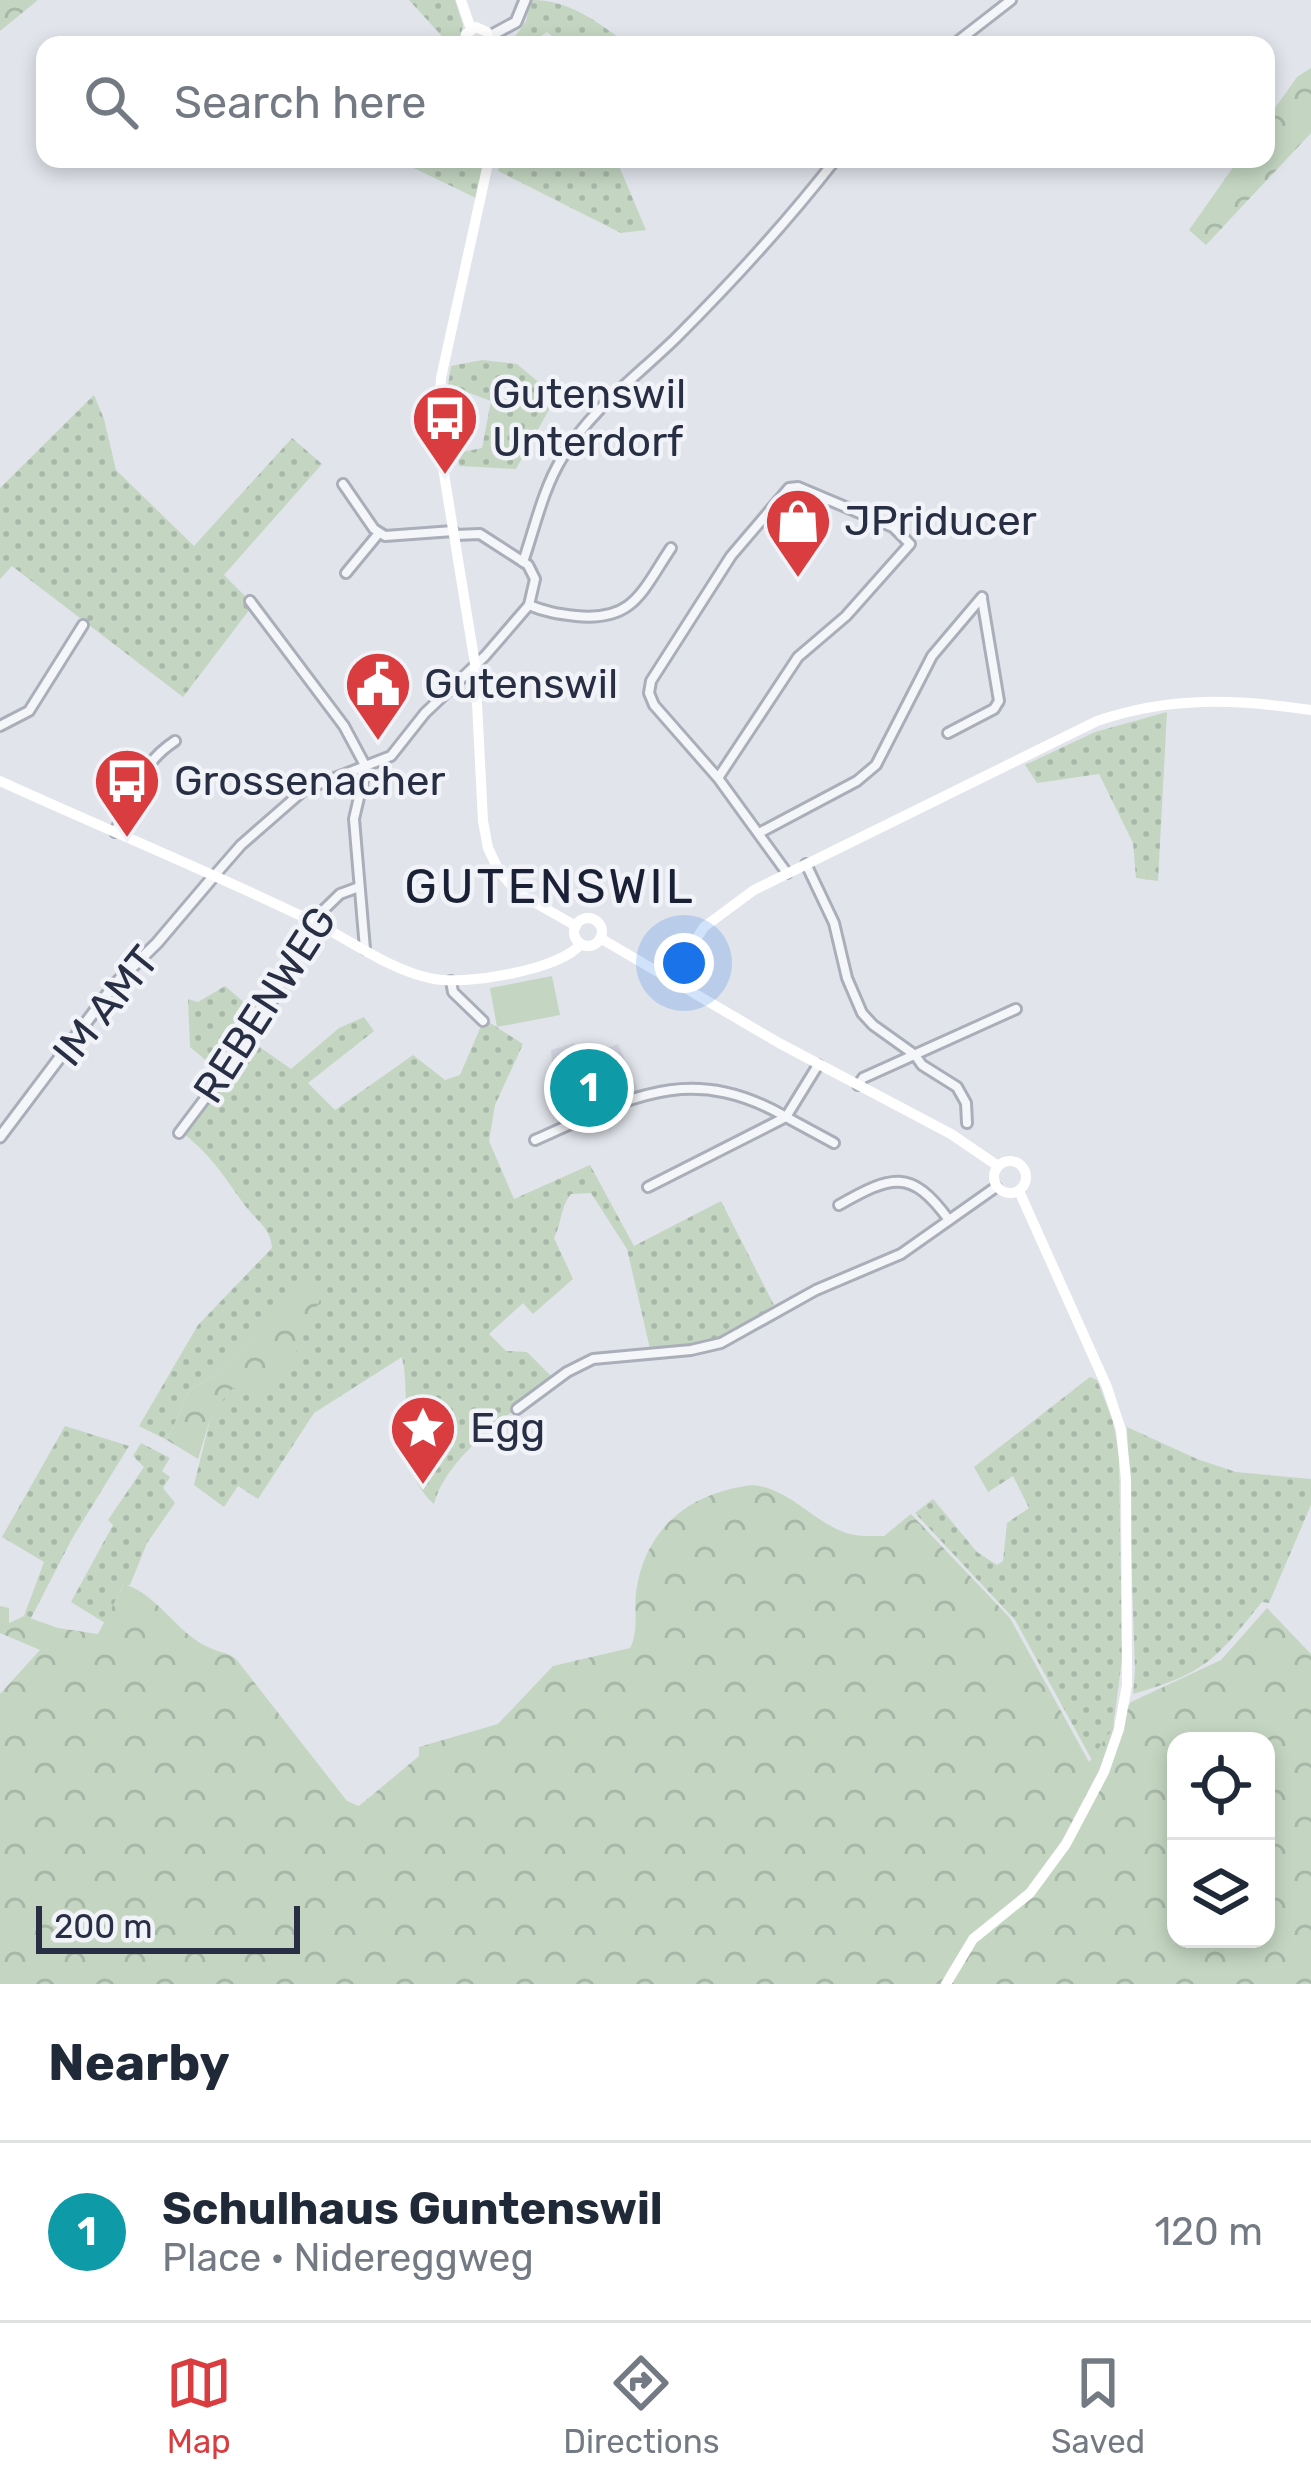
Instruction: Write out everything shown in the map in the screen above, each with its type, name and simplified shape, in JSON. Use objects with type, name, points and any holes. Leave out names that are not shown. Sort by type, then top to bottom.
[{"type":"main road","points":[[461,0],[472,28]]},
{"type":"main road","points":[[465,36],[472,28],[480,28],[486,36]]},
{"type":"main road","points":[[487,168],[438,402],[438,437],[475,664],[483,821],[499,872],[518,893],[576,926]]},
{"type":"main road","points":[[671,978],[696,937],[717,915],[787,873],[1030,751],[1120,713],[1151,704],[1208,699],[1311,710]]},
{"type":"main road","points":[[0,782],[315,919],[419,976],[451,981],[559,961],[581,944],[592,945],[600,938],[601,928],[594,920],[584,919],[576,926],[574,934],[581,944]]},
{"type":"main road","points":[[600,938],[818,1065],[951,1134],[998,1166]]},
{"type":"main road","points":[[1010,1161],[1022,1167],[1026,1180],[1019,1191],[1006,1193],[996,1186],[998,1166],[1010,1161]]},
{"type":"main road","points":[[946,1984],[973,1939],[1030,1893],[1066,1844],[1104,1772],[1126,1698],[1123,1442],[1107,1387],[1019,1191]]},
{"type":"street","points":[[497,36],[516,22],[525,0]]},
{"type":"street","points":[[965,36],[1011,0]]},
{"type":"street","points":[[524,562],[548,484],[572,443],[604,404],[779,232],[829,168]]},
{"type":"street","points":[[213,877],[293,797],[328,778],[391,756],[425,713],[529,604],[535,580],[524,562],[480,535],[392,537],[379,533],[343,484]]},
{"type":"street","points":[[718,778],[798,657],[846,616],[910,544],[893,526],[789,488],[730,556],[651,681],[654,705],[718,778],[787,873]]},
{"type":"street","points":[[346,573],[379,533]]},
{"type":"street","points":[[529,604],[549,613],[617,615],[635,601],[671,548]]},
{"type":"street","points":[[759,833],[856,781],[876,765],[932,656],[982,598],[999,701],[994,709],[948,733]]},
{"type":"street","points":[[250,601],[344,726],[366,767],[355,808],[365,949]]},
{"type":"street","points":[[0,726],[29,711],[83,625]]},
{"type":"street","points":[[114,833],[154,754],[176,741]]},
{"type":"street","points":[[806,864],[830,910],[847,978],[862,1013],[922,1065],[957,1087],[966,1103],[967,1124]]},
{"type":"street","name":"IM AMT","points":[[0,1137],[115,984],[213,877]]},
{"type":"street","name":"REBENWEG","points":[[179,1133],[262,1023],[278,981],[315,919],[340,894],[358,887]]},
{"type":"street","points":[[451,981],[453,992],[483,1021]]},
{"type":"street","points":[[857,1086],[863,1078],[1016,1010]]},
{"type":"street","points":[[648,1187],[787,1118],[818,1065]]},
{"type":"street","points":[[535,1140],[635,1096],[678,1088],[727,1091],[834,1143]]},
{"type":"street","points":[[838,1204],[904,1181],[926,1190],[949,1220]]},
{"type":"street","points":[[517,1408],[593,1359],[691,1350],[722,1342],[816,1290],[901,1254],[996,1186]]},
{"type":"shaded area","points":[[574,1043],[577,1053],[590,1055],[618,1044],[638,1090],[562,1123],[551,1050]]},
{"type":"green space","points":[[0,0],[38,0],[0,31]]},
{"type":"green space","points":[[409,0],[455,0],[463,25],[461,36],[442,36]]},
{"type":"green space","points":[[531,0],[546,1],[572,8],[617,36],[552,36],[547,32],[515,36],[526,21]]},
{"type":"green space","points":[[1311,68],[1311,133],[1206,245],[1189,230],[1233,168],[1275,168],[1275,108],[1297,77]]},
{"type":"green space","points":[[414,168],[483,168],[478,199]]},
{"type":"green space","points":[[620,168],[646,230],[621,233],[498,171]]},
{"type":"green space","points":[[482,360],[517,364],[556,397],[516,469],[459,466],[457,453],[482,448],[491,401],[448,385],[451,366]]},
{"type":"green space","points":[[94,395],[116,470],[194,546],[292,438],[322,464],[224,575],[250,601],[250,609],[183,697],[12,566],[0,579],[0,488]]},
{"type":"green space","points":[[1167,712],[1158,881],[1136,878],[1133,843],[1099,774],[1037,783],[1025,765],[1095,732]]},
{"type":"green space","points":[[552,976],[560,1015],[497,1027],[490,988]]},
{"type":"green space","points":[[225,986],[247,1005],[265,1002],[254,1043],[291,1069],[339,1028],[364,1017],[374,1031],[308,1083],[335,1110],[413,1055],[445,1080],[460,1075],[484,1019],[523,1044],[495,1105],[489,1141],[514,1199],[590,1165],[634,1246],[721,1201],[774,1305],[716,1338],[651,1353],[627,1249],[591,1193],[571,1194],[554,1238],[573,1279],[533,1314],[523,1303],[489,1334],[506,1351],[527,1352],[555,1380],[467,1451],[434,1504],[421,1489],[408,1454],[402,1357],[314,1413],[258,1499],[238,1486],[224,1507],[194,1485],[212,1412],[307,1286],[212,1377],[190,1389],[167,1440],[139,1426],[198,1325],[272,1248],[263,1226],[211,1160],[183,1133],[221,1073],[190,1047],[188,999],[198,1002]]},
{"type":"green space","points":[[307,1285],[318,1287],[321,1297],[296,1352],[266,1393],[233,1388],[212,1413],[198,1459],[167,1440],[190,1389],[212,1377]]},
{"type":"green space","points":[[1090,1377],[1097,1380],[1113,1421],[1119,1455],[1122,1659],[1112,1736],[1098,1771],[1015,1620],[915,1513],[933,1499],[977,1552],[997,1565],[1003,1561],[1007,1523],[1029,1508],[1013,1476],[988,1492],[974,1467]]},
{"type":"green space","points":[[65,1426],[129,1446],[73,1537],[30,1620],[24,1616],[44,1562],[2,1537]]},
{"type":"green space","points":[[1127,1427],[1236,1472],[1311,1479],[1311,1505],[1269,1603],[1262,1602],[1232,1638],[1194,1671],[1133,1694],[1135,1671]]},
{"type":"green space","points":[[141,1443],[170,1458],[162,1471],[170,1477],[163,1488],[175,1503],[147,1543],[130,1585],[123,1585],[105,1623],[71,1602],[113,1525],[108,1520],[144,1467],[133,1456]]},
{"type":"green space","points":[[752,1485],[765,1487],[834,1528],[855,1535],[884,1536],[911,1514],[1010,1618],[1089,1762],[1131,1702],[1221,1660],[1267,1608],[1311,1654],[1311,1984],[0,1984],[0,1694],[40,1650],[0,1633],[0,1606],[9,1608],[9,1623],[24,1616],[58,1628],[98,1634],[124,1584],[136,1589],[198,1642],[236,1659],[347,1801],[359,1806],[419,1756],[419,1747],[498,1724],[553,1666],[630,1648],[636,1592],[649,1550],[673,1518],[708,1496]]},
{"type":"place","name":"Gutenswil Unterdorf","points":[[445,477]]},
{"type":"place","name":"JPriducer","points":[[798,580]]},
{"type":"place","name":"Gutenswil","points":[[378,743]]},
{"type":"place","name":"Grossenacher","points":[[127,840]]},
{"type":"place","name":"Schulhaus Guntenswil","points":[[589,1088]]},
{"type":"place","name":"Egg","points":[[423,1487]]},
{"type":"district","name":"GUTENSWIL","points":[[550,886]]}]
